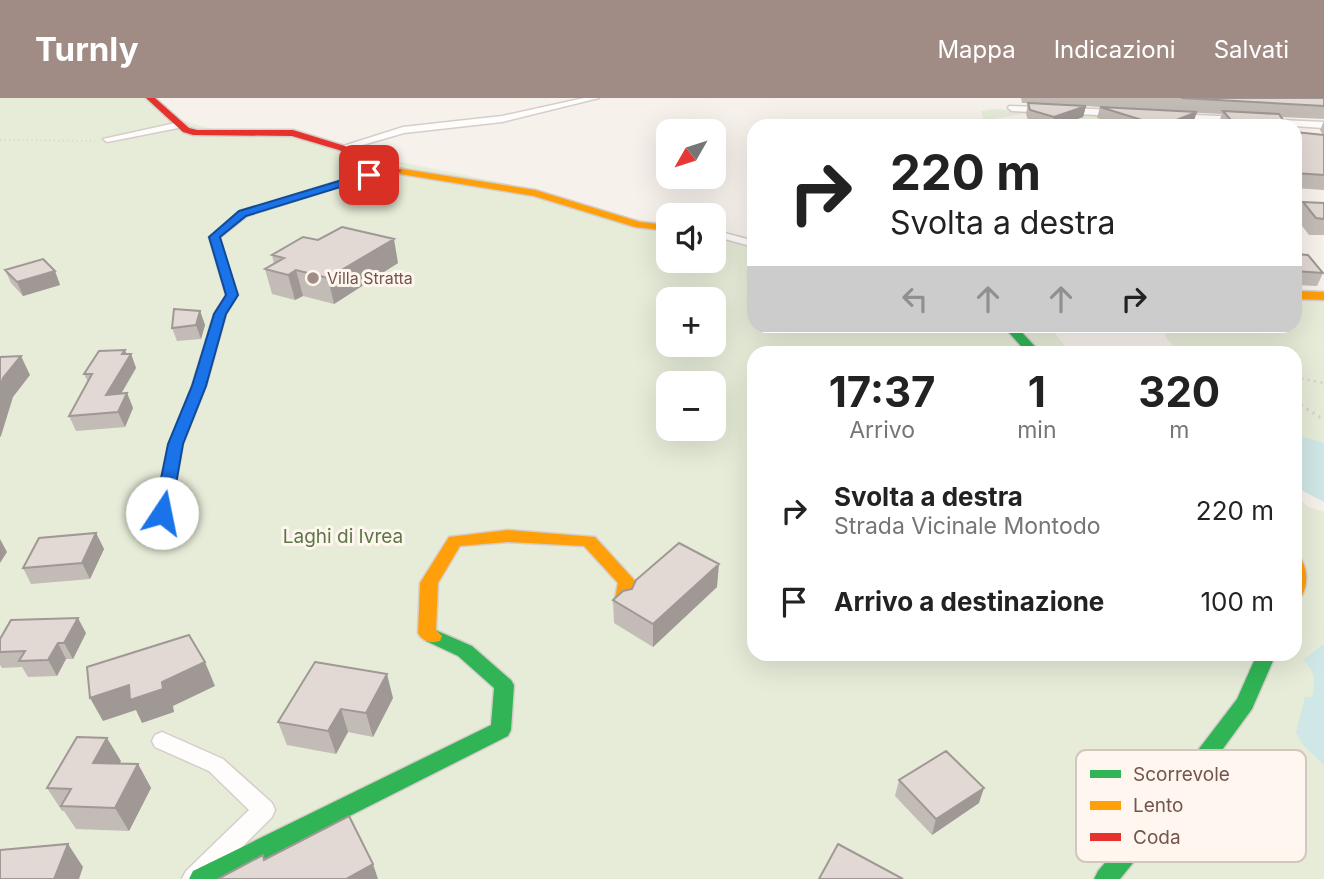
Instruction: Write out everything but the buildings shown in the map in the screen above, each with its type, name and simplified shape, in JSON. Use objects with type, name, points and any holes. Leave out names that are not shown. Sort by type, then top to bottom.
[{"type":"street","points":[[150,98],[180,125],[196,133],[293,133],[342,148],[387,169],[536,192],[639,225],[656,227]]},
{"type":"street","points":[[342,148],[403,130],[502,119],[594,98]]},
{"type":"street","points":[[1012,108],[1130,114]]},
{"type":"street","points":[[1168,116],[1226,119]]},
{"type":"street","points":[[1302,124],[1324,125]]},
{"type":"street","points":[[107,139],[180,125]]},
{"type":"street","points":[[153,517],[162,513],[176,444],[199,386],[220,314],[232,295],[214,237],[243,214],[387,169]]},
{"type":"street","points":[[1302,212],[1324,214]]},
{"type":"street","points":[[726,236],[747,242]]},
{"type":"street","points":[[1302,295],[1324,296]]},
{"type":"street","points":[[1016,333],[1028,346]]},
{"type":"street","points":[[201,879],[501,730],[503,685],[465,651],[428,634],[429,583],[455,541],[508,536],[589,541],[627,582],[623,603]]},
{"type":"street","points":[[1210,750],[1245,703],[1263,661]]},
{"type":"street","points":[[162,741],[216,765],[264,810],[194,879]]},
{"type":"street","points":[[1106,879],[1120,862]]},
{"type":"path","points":[[0,140],[107,139]]},
{"type":"path","points":[[1302,378],[1324,383]]},
{"type":"path","points":[[1302,406],[1324,420]]},
{"type":"green space","name":"Laghi di Ivrea","points":[[0,98],[157,98],[177,119],[222,132],[291,132],[385,159],[534,189],[631,218],[656,222],[656,273],[726,273],[726,233],[747,237],[747,333],[1055,333],[1065,346],[1039,346],[1037,343],[1039,346],[747,346],[747,661],[1302,661],[1302,501],[1309,507],[1324,512],[1324,879],[0,879]]},
{"type":"green space","points":[[993,109],[1173,118],[1051,119],[1028,113],[983,119],[981,111]]},
{"type":"green space","points":[[1302,298],[1324,300],[1324,443],[1302,436],[1302,346],[1173,346],[1166,338],[1166,333],[1302,333]]},
{"type":"water","points":[[1302,436],[1324,443],[1324,502],[1302,491]]},
{"type":"water","points":[[1324,644],[1324,765],[1303,745],[1296,732],[1305,697],[1312,697],[1314,686],[1314,677],[1303,660]]},
{"type":"traffic: fast","points":[[214,237],[243,214],[387,169]]},
{"type":"traffic: fast","points":[[1016,333],[1028,346]]},
{"type":"traffic: fast","points":[[201,879],[501,730],[504,685],[465,651],[433,636]]},
{"type":"traffic: fast","points":[[1210,750],[1245,703],[1264,661]]},
{"type":"traffic: fast","points":[[1106,879],[1120,862]]},
{"type":"traffic: slow","points":[[397,171],[535,193],[639,225],[656,227]]},
{"type":"traffic: slow","points":[[1302,295],[1324,296]]},
{"type":"traffic: slow","points":[[433,636],[427,633],[429,583],[455,541],[508,536],[589,541],[627,582],[623,603]]},
{"type":"traffic: jam","points":[[150,98],[186,130],[196,133],[293,133],[342,148],[397,171]]},
{"type":"traffic: jam","points":[[153,517],[162,513],[176,444],[199,386],[220,314],[232,295],[214,237]]},
{"type":"place","name":"Villa Stratta","points":[[313,278]]},
{"type":"route","points":[[162,513],[176,444],[199,386],[220,314],[232,295],[213,242],[214,237],[243,214],[265,205],[369,175]]}]
